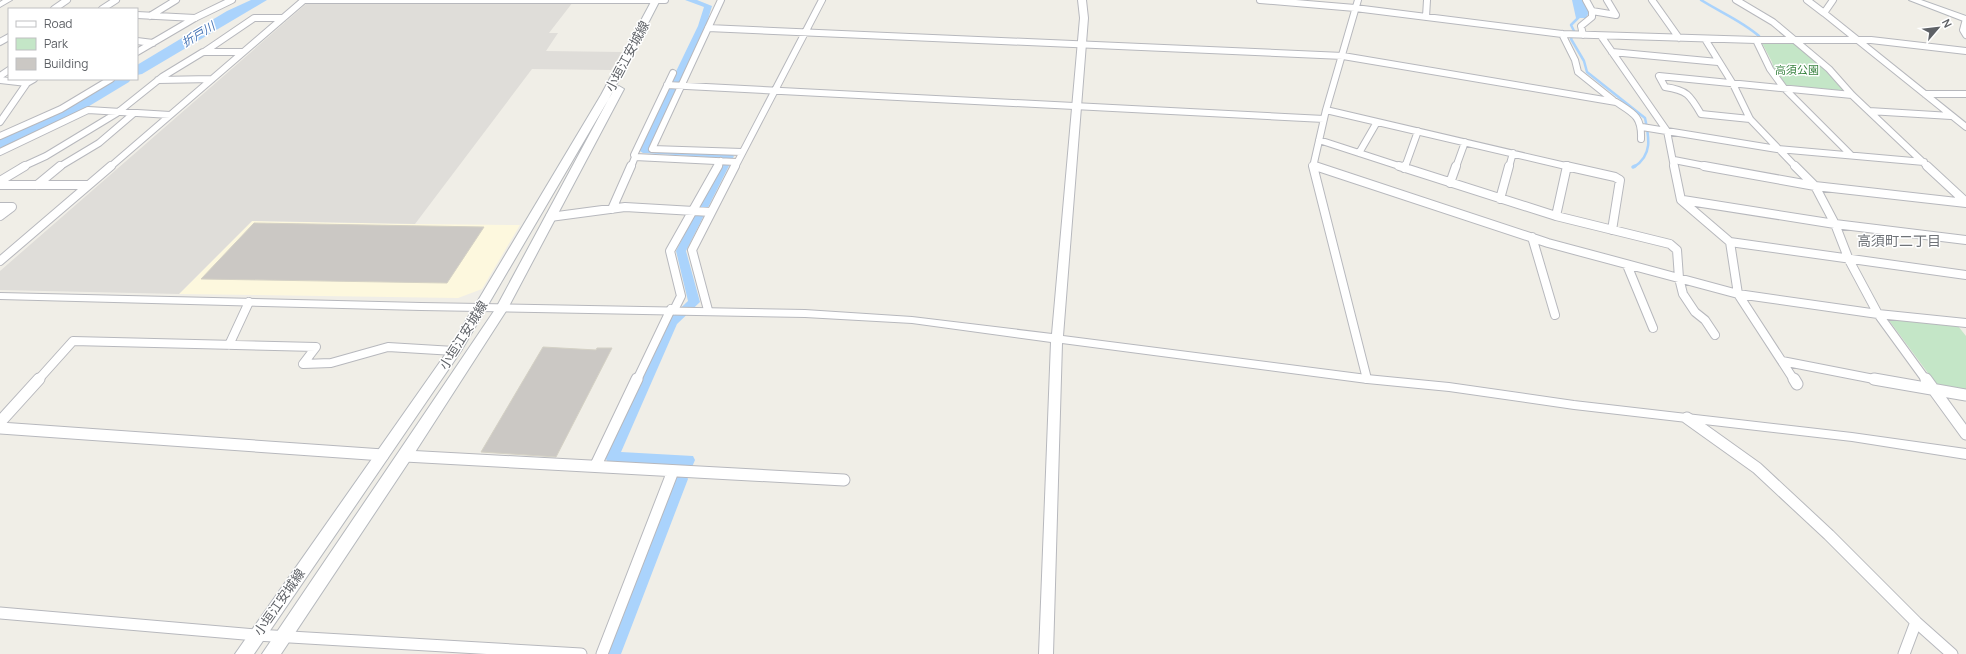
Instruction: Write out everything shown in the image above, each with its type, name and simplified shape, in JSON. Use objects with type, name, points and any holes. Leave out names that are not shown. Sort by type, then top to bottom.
[{"type":"main road","name":"小垣江安城線","points":[[244,654],[454,351],[606,95],[656,0]]},
{"type":"main road","name":"小垣江安城線","points":[[271,654],[405,456],[502,308],[665,0]]},
{"type":"main road","points":[[1913,0],[1966,19]]},
{"type":"street","points":[[0,4],[8,0]]},
{"type":"street","points":[[55,8],[67,0]]},
{"type":"street","points":[[104,8],[116,0]]},
{"type":"street","points":[[150,16],[176,0]]},
{"type":"street","points":[[138,51],[195,18],[232,0]]},
{"type":"street","points":[[0,261],[304,0],[665,0]]},
{"type":"street","points":[[721,0],[652,149],[742,152]]},
{"type":"street","points":[[707,310],[692,250],[773,91],[807,32],[822,0]]},
{"type":"street","points":[[1046,654],[1056,338],[1084,18],[1082,0]]},
{"type":"street","points":[[1260,0],[1355,8],[1562,34],[1885,42],[1966,51]]},
{"type":"street","points":[[1358,0],[1343,56],[1326,110],[1313,165],[1367,379]]},
{"type":"street","points":[[1426,17],[1428,0]]},
{"type":"street","points":[[1583,35],[1582,26],[1592,17],[1592,11],[1586,0]]},
{"type":"street","points":[[1592,11],[1616,15],[1607,0]]},
{"type":"street","points":[[1652,0],[1679,38]]},
{"type":"street","points":[[1736,0],[1773,22],[1828,69],[1852,95],[1966,202]]},
{"type":"street","points":[[1807,0],[1966,127]]},
{"type":"street","points":[[1824,13],[1833,0]]},
{"type":"street","points":[[138,15],[195,18]]},
{"type":"street","points":[[0,181],[17,169],[46,156],[117,113],[158,80],[254,18],[283,18]]},
{"type":"street","points":[[1966,19],[1963,30],[1966,34]]},
{"type":"street","points":[[1552,25],[1554,33]]},
{"type":"street","points":[[708,28],[1343,56],[1616,102]]},
{"type":"street","points":[[1562,34],[1578,72],[1639,118],[1642,127],[1641,139]]},
{"type":"street","points":[[1601,36],[1667,131],[1681,200],[1730,242],[1966,276]]},
{"type":"street","points":[[1704,38],[1733,84],[1750,119],[1777,149],[1816,186],[1835,224],[1848,260],[1878,314],[1966,434]]},
{"type":"street","points":[[1756,40],[1768,62],[1770,69],[1784,88],[1851,155]]},
{"type":"street","points":[[138,41],[153,43]]},
{"type":"street","points":[[203,52],[243,52]]},
{"type":"street","points":[[1612,52],[1718,62]]},
{"type":"street","points":[[612,209],[635,157],[634,155],[673,73]]},
{"type":"street","points":[[1750,119],[1706,116],[1701,114],[1688,92],[1682,89],[1665,87],[1659,76],[1852,95]]},
{"type":"street","points":[[158,80],[212,79]]},
{"type":"street","points":[[0,80],[31,81]]},
{"type":"street","points":[[0,136],[61,109],[109,80]]},
{"type":"street","points":[[0,122],[31,81]]},
{"type":"street","points":[[668,85],[1324,119]]},
{"type":"street","points":[[1925,94],[1966,94]]},
{"type":"street","points":[[0,152],[88,110],[133,114],[170,115]]},
{"type":"street","points":[[1326,110],[1615,177],[1620,180],[1612,230]]},
{"type":"street","points":[[1869,111],[1951,116]]},
{"type":"street","points":[[37,185],[61,165],[99,143],[133,114]]},
{"type":"street","points":[[1359,153],[1377,122]]},
{"type":"street","points":[[1642,127],[1777,149],[1924,162]]},
{"type":"street","points":[[1404,168],[1418,131]]},
{"type":"street","points":[[1319,140],[1556,216],[1670,244],[1677,250],[1679,278],[1683,294],[1695,312],[1705,320],[1715,335]]},
{"type":"street","points":[[1450,183],[1465,142]]},
{"type":"street","points":[[1500,199],[1513,153]]},
{"type":"street","points":[[635,157],[736,162]]},
{"type":"street","points":[[1674,160],[1816,186],[1966,202]]},
{"type":"street","points":[[596,465],[681,296],[670,251],[721,161]]},
{"type":"street","points":[[1313,165],[1532,237],[1627,265],[1738,294],[1965,325]]},
{"type":"street","points":[[1556,216],[1567,165]]},
{"type":"street","points":[[0,185],[88,185]]},
{"type":"street","points":[[1681,200],[1835,224],[1966,240]]},
{"type":"street","points":[[0,207],[12,207],[0,216]]},
{"type":"street","points":[[550,217],[624,207],[711,212]]},
{"type":"street","points":[[1532,237],[1555,315]]},
{"type":"street","points":[[1730,242],[1738,294],[1797,384]]},
{"type":"street","points":[[1627,265],[1653,328]]},
{"type":"street","points":[[0,296],[480,308],[707,310],[850,315],[912,320],[1367,379],[1449,387],[1574,405],[1852,437],[1966,454]]},
{"type":"street","points":[[229,344],[249,302]]},
{"type":"street","points":[[0,422],[73,341],[316,347],[303,364],[331,363],[388,347],[454,351]]},
{"type":"street","points":[[1782,361],[1935,391],[1966,395]]},
{"type":"street","points":[[1687,418],[1757,468],[1829,534],[1916,622],[1952,654]]},
{"type":"street","points":[[0,428],[383,455]]},
{"type":"street","points":[[405,456],[596,465],[673,471],[844,480]]},
{"type":"street","points":[[602,654],[673,471]]},
{"type":"street","points":[[0,613],[283,637],[581,654]]},
{"type":"street","points":[[1904,654],[1916,622]]},
{"type":"shaded area","points":[[313,1],[573,2],[549,33],[558,33],[546,51],[622,52],[611,70],[532,69],[415,224],[252,221],[179,294],[0,290],[0,271],[306,4]]},
{"type":"shaded area","points":[[252,221],[520,225],[482,289],[458,298],[179,294]]},
{"type":"green space","name":"高須公園","points":[[1762,43],[1796,44],[1846,91],[1786,85],[1774,69]]},
{"type":"green space","points":[[1888,319],[1958,326],[1966,336],[1966,391],[1939,388]]},
{"type":"building","points":[[254,223],[484,227],[447,283],[201,279]]},
{"type":"building","points":[[543,347],[596,350],[597,348],[612,348],[556,457],[481,452]]},
{"type":"waterway","name":"折戸川","points":[[138,70],[232,14],[261,0]]},
{"type":"waterway","points":[[687,463],[688,460],[612,457],[672,322],[694,302],[681,251],[729,156],[643,150],[702,26],[708,6],[689,0]]},
{"type":"waterway","points":[[1578,0],[1582,12],[1581,15]]},
{"type":"waterway","points":[[1701,0],[1738,21],[1759,36]]},
{"type":"waterway","points":[[1581,15],[1571,25],[1574,31],[1571,39],[1584,61],[1587,72],[1645,118],[1648,132],[1647,151],[1640,162],[1634,167]]},
{"type":"waterway","name":"折戸川","points":[[0,144],[71,111],[122,80]]},
{"type":"waterway","points":[[613,654],[681,479]]},
{"type":"district","name":"高須町二丁目","points":[[1899,240]]}]
